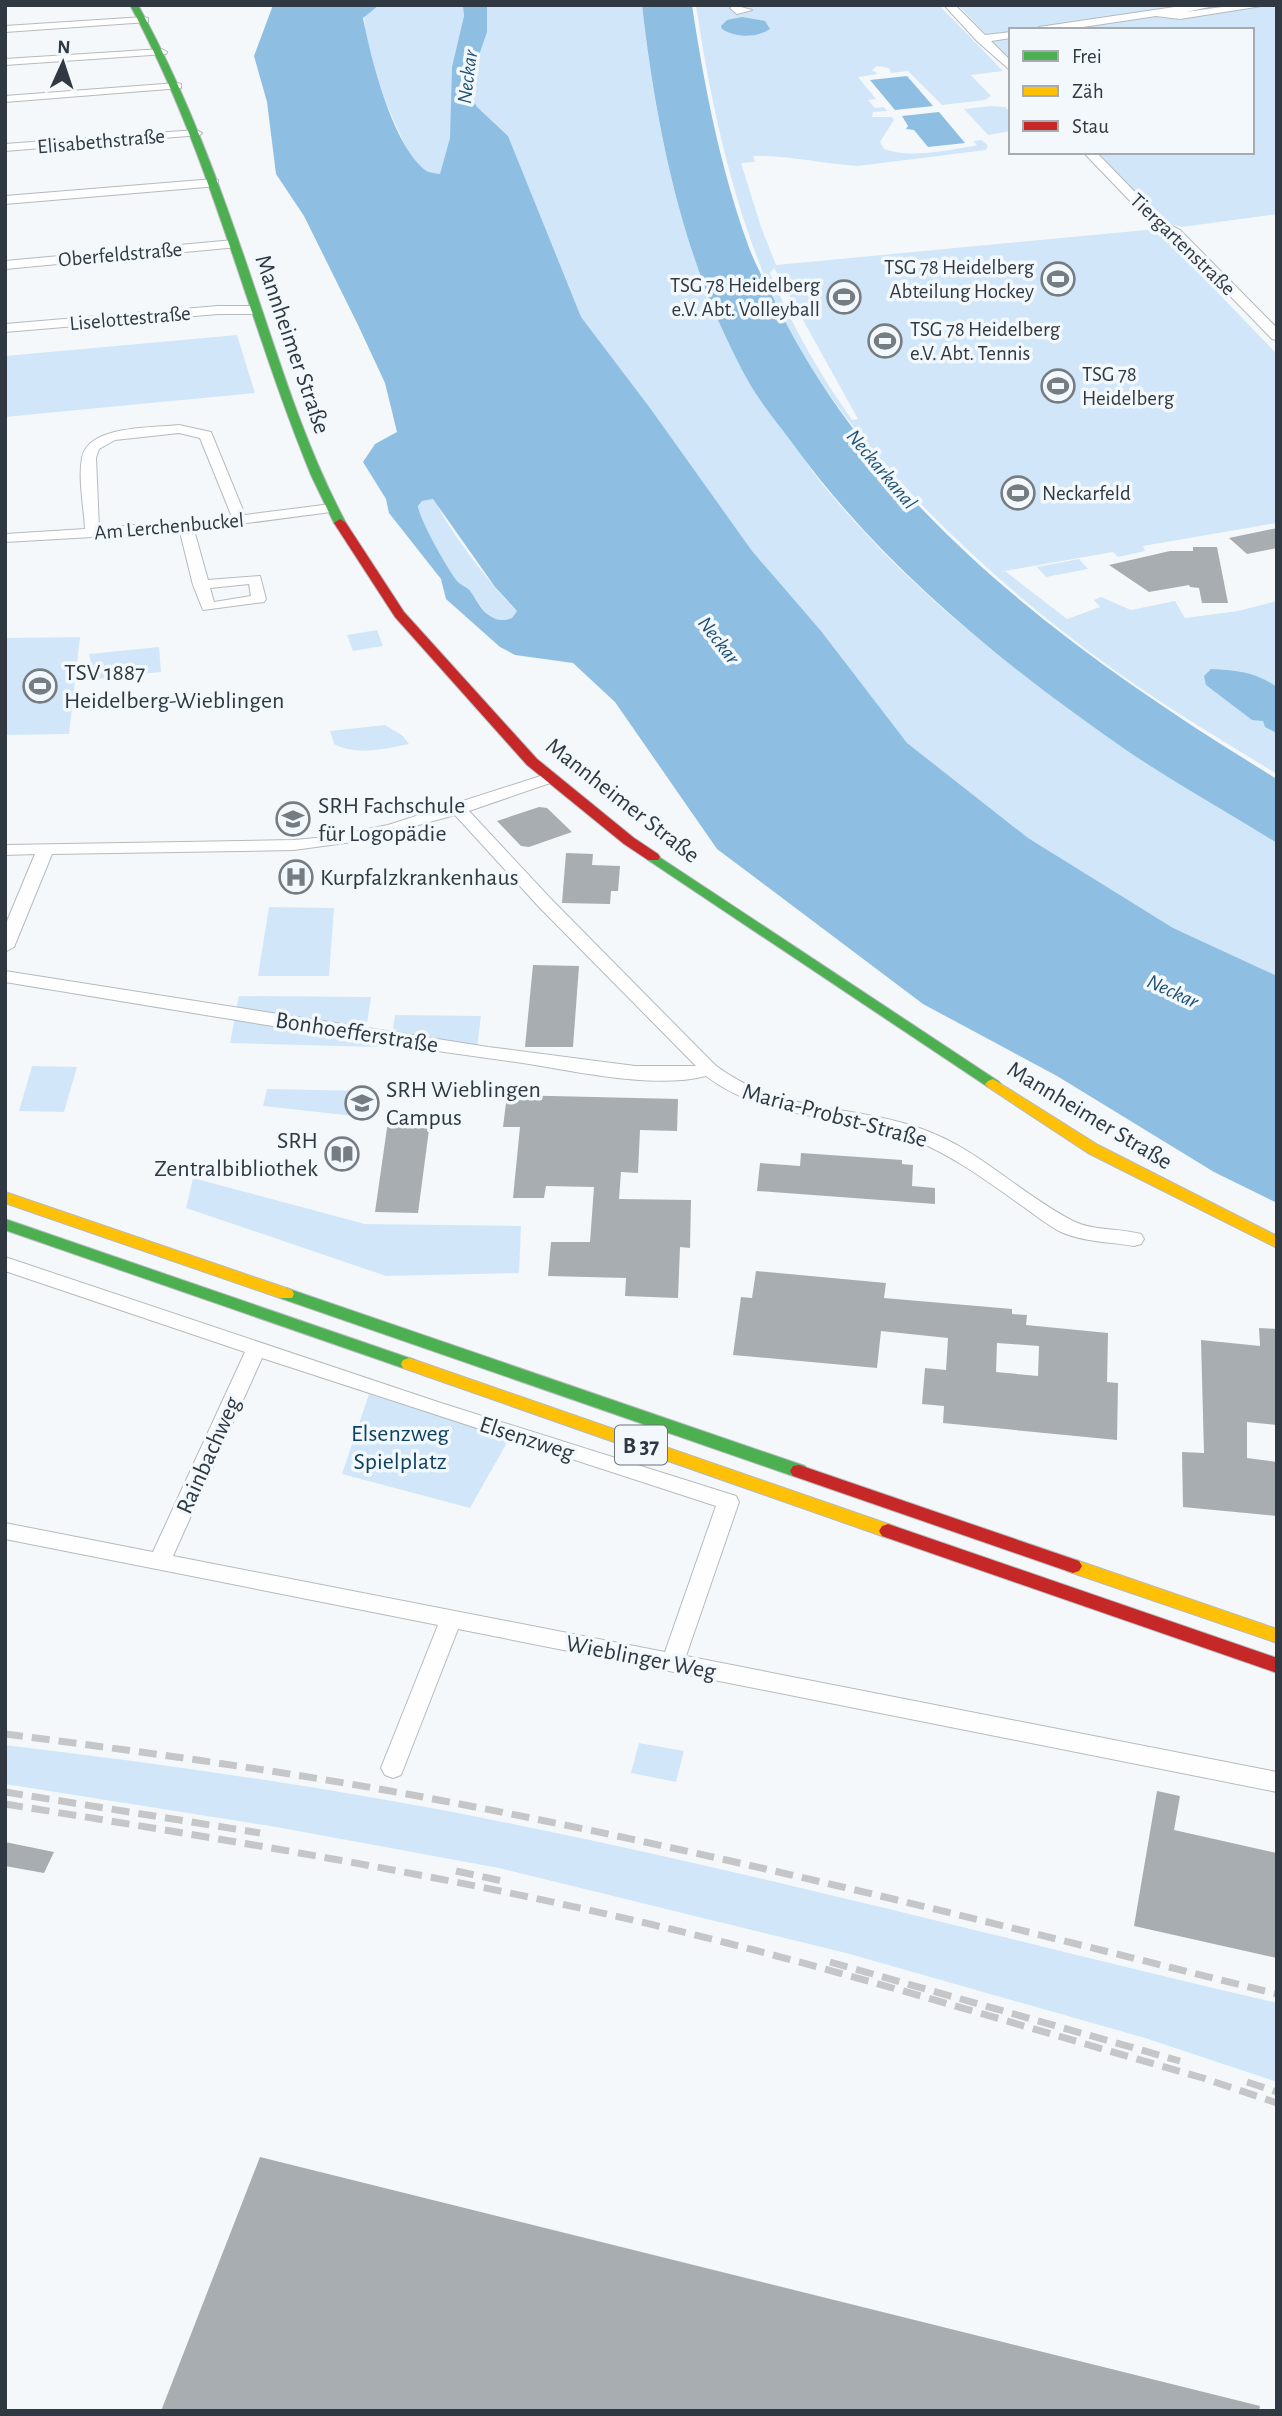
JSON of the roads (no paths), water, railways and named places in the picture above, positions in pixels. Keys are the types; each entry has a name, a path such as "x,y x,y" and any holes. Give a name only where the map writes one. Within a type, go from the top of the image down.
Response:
{"main road":[{"name":"Mannheimer Straße","path":"134,5 162,52 196,133 255,310 321,490 399,614 550,778 629,841 1035,1112 1104,1154 1277,1243"},
{"name":"B 37","path":"5,1197 1277,1636"},
{"name":"B 37","path":"5,1224 1277,1666"}],"street":[{"path":"949,5 1009,66"},
{"path":"1053,28 1213,5"},
{"path":"1156,13 1181,16 1263,5"},
{"path":"5,29 144,20"},
{"path":"981,38 1009,35"},
{"path":"5,62 162,52"},
{"path":"5,99 177,86"},
{"name":"Elisabethstraße","path":"5,148 196,133"},
{"name":"Tiergartenstraße","path":"1091,154 1160,225 1176,233 1277,336"},
{"path":"5,201 214,183"},
{"name":"Oberfeldstraße","path":"5,265 234,244"},
{"name":"Liselottestraße","path":"5,328 218,310 255,310"},
{"path":"92,534 89,458 93,447 112,436 179,429 206,435 240,520"},
{"name":"Am Lerchenbuckel","path":"5,538 186,527 331,508"},
{"path":"186,527 200,585"},
{"path":"5,850 309,844 363,836 458,809 550,778"},
{"name":"Maria-Probst-Straße","path":"458,809 545,903 709,1069 733,1089 754,1099 858,1117 917,1134 942,1144 1068,1227 1134,1239"},
{"path":"5,947 45,850"},
{"name":"Bonhoefferstraße","path":"5,976 484,1052 646,1072 699,1073 709,1069"},
{"name":"Elsenzweg","path":"5,1264 256,1349 728,1502 673,1663"},
{"name":"Rainbachweg","path":"160,1561 256,1349"},
{"name":"Wieblinger Weg","path":"5,1531 1277,1782"},
{"path":"393,1768 451,1619"}],"water":[{"name":"Neckar","path":"273,5 379,5 363,18 385,99 393,121 413,157 427,171 440,174 450,138 452,67 464,16 463,5 487,5 487,32 478,58 472,98 477,107 508,136 581,317 752,551 821,631 907,743 1028,838 1173,928 1277,976 1277,1203 1214,1172 1057,1076 923,1004 717,849 615,702 573,663 515,655 500,647 446,599 441,579 389,513 386,499 363,462 375,444 397,432 385,383 304,216 276,174 267,102 254,56","holes":["433,499 495,587 517,611 512,618 498,620 491,617 470,590 458,582 423,522 418,506 422,501"]},
{"name":"Neckarkanal","path":"642,5 692,5 714,125 749,249 815,373 866,445 924,511 988,573 1128,682 1277,779 1277,843 1126,750 1034,683 946,611 865,532 771,415 751,386 728,342 691,249 666,153"},
{"path":"742,17 765,21 770,29 746,36 722,29 721,26 727,20"},
{"path":"907,76 933,106 895,110 870,80"},
{"path":"939,112 965,143 928,147 914,130 906,129 908,126 902,116"},
{"path":"1211,669 1246,673 1277,687 1277,733 1265,727 1263,721 1252,720 1206,685 1204,676"}],"railway":[{"path":"5,1734 280,1773 549,1822 862,1891 1277,1994"},
{"path":"5,1792 260,1833"},
{"path":"5,1804 368,1865 638,1921 906,1992 1203,2078 1277,2103"},
{"path":"456,1871 507,1882"},
{"path":"830,1962 1180,2061"},
{"path":"1247,2082 1277,2092"}],"place":[{"name":"TSG 78 Heidelberg Abteilung Hockey","path":"1058,279"},
{"name":"TSG 78 Heidelberg e.V. Abt. Volleyball","path":"844,297"},
{"name":"TSG 78 Heidelberg e.V. Abt. Tennis","path":"885,341"},
{"name":"TSG 78 Heidelberg","path":"1058,386"},
{"name":"Neckarfeld","path":"1018,493"},
{"name":"TSV 1887 Heidelberg-Wieblingen","path":"40,686"},
{"name":"SRH Fachschule für Logopädie","path":"293,819"},
{"name":"Kurpfalzkrankenhaus","path":"296,877"},
{"name":"SRH Wieblingen Campus","path":"362,1103"},
{"name":"SRH Zentralbibliothek","path":"342,1154"}],"park label":[{"name":"Elsenzweg Spielplatz","path":"400,1447"}]}
